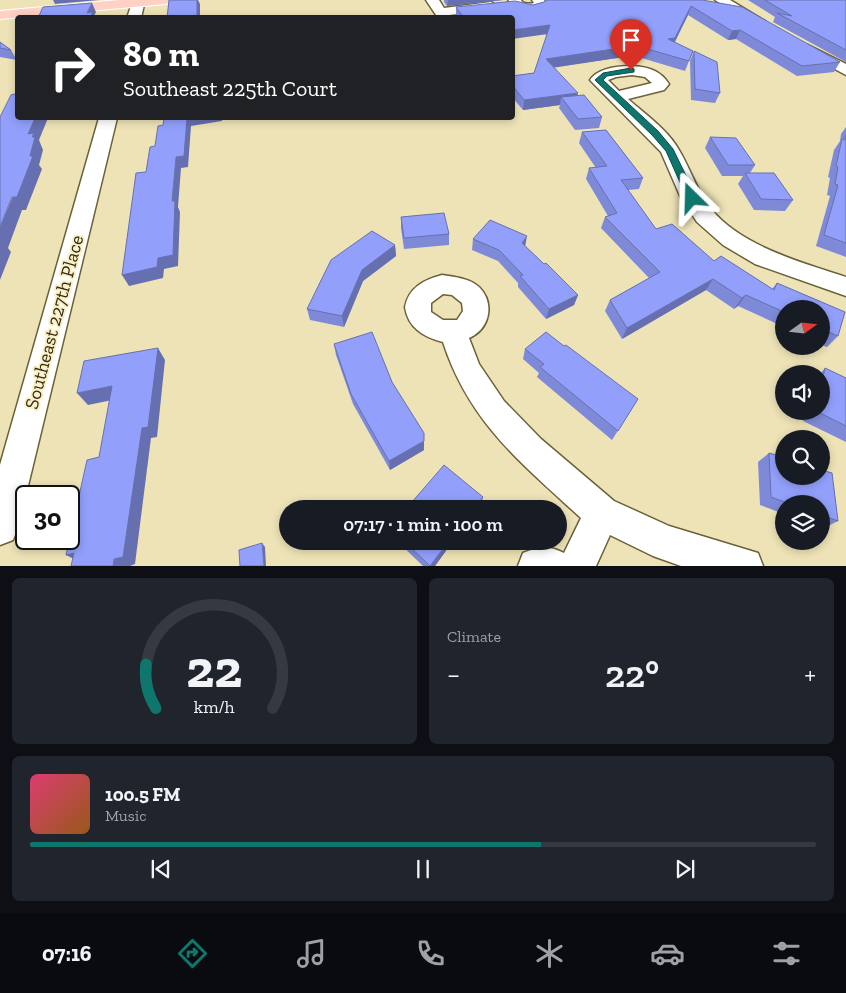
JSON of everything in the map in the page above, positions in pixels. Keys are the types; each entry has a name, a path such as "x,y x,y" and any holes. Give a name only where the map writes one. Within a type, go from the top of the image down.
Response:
{"main road":[{"path":"0,15 138,1 166,0"}],"street":[{"path":"432,0 441,12 515,2 522,7 535,7 541,5 538,0"},
{"path":"721,0 771,28"},
{"path":"135,15 138,1"},
{"path":"796,42 846,70"},
{"path":"616,97 655,133 670,150 692,198 704,217 731,239 763,258 846,286"},
{"name":"Southeast 227th Place","path":"0,527 107,120"},
{"path":"453,331 466,369 480,393 493,410 530,450 602,513 666,543 745,566"},
{"path":"577,566 602,513"},
{"path":"536,566 550,566"}],"building":[{"path":"169,0 197,0 197,15 167,15"},
{"path":"547,0 702,0 742,7 840,62 802,66 740,30 732,31 691,6 675,38 668,39 693,51 689,61 627,43 627,47 546,59 578,93 524,100 515,89 515,76 534,73 550,25 515,30 515,15 462,15 456,7 515,1 533,5"},
{"path":"765,0 846,0 846,50 777,13 792,16"},
{"path":"92,3 87,13 93,12 92,15 39,15 43,7"},
{"path":"0,42 11,50 0,48"},
{"path":"694,51 717,62 720,93 695,89"},
{"path":"15,94 15,120 34,120 28,134 34,133 32,137 35,137 30,156 33,156 17,197 12,197 0,227 0,117 11,95"},
{"path":"584,95 602,117 578,119 561,97"},
{"path":"164,120 187,120 184,156 176,157 172,201 175,201 173,255 158,258 157,267 122,275 136,173 146,172 150,147 155,146 158,126 163,125"},
{"path":"606,130 643,178 621,180 656,229 672,224 714,261 721,256 774,290 777,283 817,300 775,300 775,308 746,295 742,298 713,279 627,328 610,300 660,272 605,217 617,213 589,168 607,166 582,132"},
{"path":"845,136 846,243 824,235 838,185 835,184 838,167 836,166 842,139 845,140"},
{"path":"710,137 736,138 755,165 728,165"},
{"path":"745,173 774,173 793,200 761,199"},
{"path":"444,213 449,234 404,238 401,217"},
{"path":"490,220 527,236 522,243 544,264 546,263 578,295 549,309 520,276 523,275 499,250 473,239"},
{"path":"372,231 395,245 362,270 342,316 307,309 331,260"},
{"path":"830,306 845,312 838,336 830,333"},
{"path":"372,332 392,382 424,433 424,441 389,461 351,394 334,344"},
{"path":"546,332 638,399 618,431 540,367 544,364 525,349"},
{"path":"158,348 148,427 142,428 123,557 114,559 113,566 71,566 74,553 66,555 67,550 80,550 80,492 87,460 99,457 112,386 77,393 84,361"},
{"path":"830,370 846,378 846,426 830,418"},
{"path":"769,453 775,455 775,485 830,485 830,472 832,473 838,521 830,518 830,495 775,495 775,498 771,497"},
{"path":"444,465 483,497 481,500 414,500"},
{"path":"262,543 264,566 240,566 239,550"},
{"path":"413,550 442,550 430,566"}],"route":[{"path":"631,70 605,74 598,80 655,133 670,150 692,198"}]}
